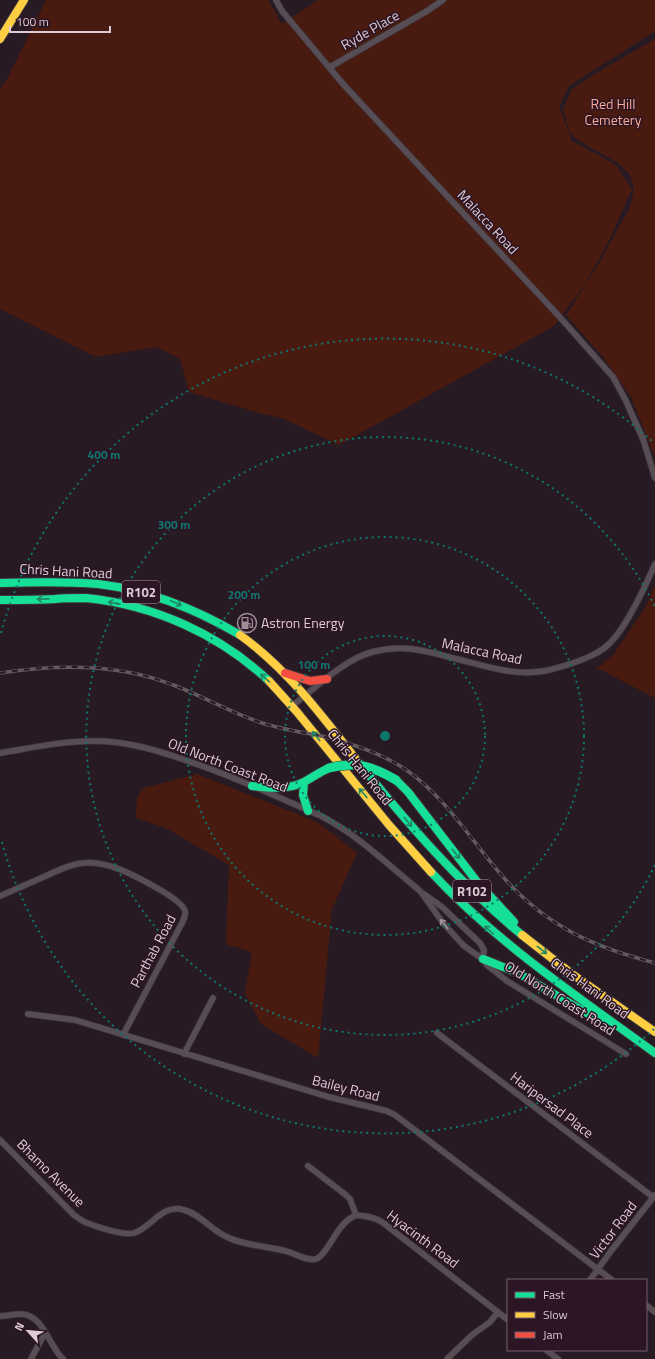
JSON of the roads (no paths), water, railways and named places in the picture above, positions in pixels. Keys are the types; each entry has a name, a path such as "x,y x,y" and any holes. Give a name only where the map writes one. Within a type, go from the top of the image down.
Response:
{"main road":[{"path":"0,39 24,0"},
{"name":"Chris Hani Road","path":"0,583 61,582 92,584 133,590 168,600 226,626 256,648 284,672 418,834 442,861 487,906 561,966 653,1029"},
{"name":"Chris Hani Road","path":"0,600 72,598 94,599 148,611 169,618 192,628 228,648 249,663 271,683 292,706 424,866 448,891 522,957 655,1053"},
{"path":"284,672 311,682 327,679"},
{"path":"252,786 280,788 304,782 328,768 341,764 370,767 385,773 396,780 408,792 478,883 516,925 525,938"},
{"path":"304,782 303,795 308,811"},
{"path":"483,959 518,973 590,1015 617,1025"}],"street":[{"name":"Malacca Road","path":"276,0 282,11 343,84 557,314 612,377 625,400 643,439 655,478"},
{"name":"Ryde Place","path":"330,67 427,11 443,0"},
{"name":"Malacca Road","path":"292,706 341,667 370,652 397,648 427,651 503,670 531,673 557,668 587,658 604,648 618,634 655,564"},
{"name":"Old North Coast Road","path":"0,753 94,741 136,745 156,750 212,769 252,786 338,825 356,837 421,892 442,907 480,943 484,950 483,959"},
{"name":"Parthab Road","path":"0,896 63,868 85,863 105,865 123,871 172,897 183,906 185,916 182,923 123,1035"},
{"name":"Old North Coast Road","path":"421,892 443,923 462,945 483,959 487,965 507,981 626,1054"},
{"path":"184,1054 213,998"},
{"name":"Bailey Road","path":"28,1014 74,1020 329,1097 387,1111 395,1115 611,1279"},
{"name":"Haripersad Place","path":"437,1033 654,1196"},
{"name":"Bhamo Avenue","path":"0,1140 74,1215 88,1223 123,1233 136,1233 161,1214 176,1208 183,1209 197,1216 220,1234 231,1239 315,1259 325,1250 341,1226 356,1215"},
{"path":"308,1166 350,1199 356,1215"},
{"name":"Victor Road","path":"591,1279 654,1196"},
{"name":"Hyacinth Road","path":"356,1215 367,1216 382,1222 507,1319"},
{"path":"447,1359 467,1340 490,1322 498,1312"},
{"path":"0,1316 22,1314 37,1321 56,1352 63,1359"},
{"path":"31,1359 45,1333"},
{"path":"547,1351 558,1359"}],"railway":[{"path":"0,673 66,667 88,667 131,673 173,685 262,723 321,736 354,745 375,753 405,769 434,793 458,820 504,878 537,910 573,933 592,942 612,950 655,963"}],"place":[{"name":"Astron Energy","path":"247,623"}],"park label":[{"name":"Red Hill Cemetery","path":"613,112"}]}
